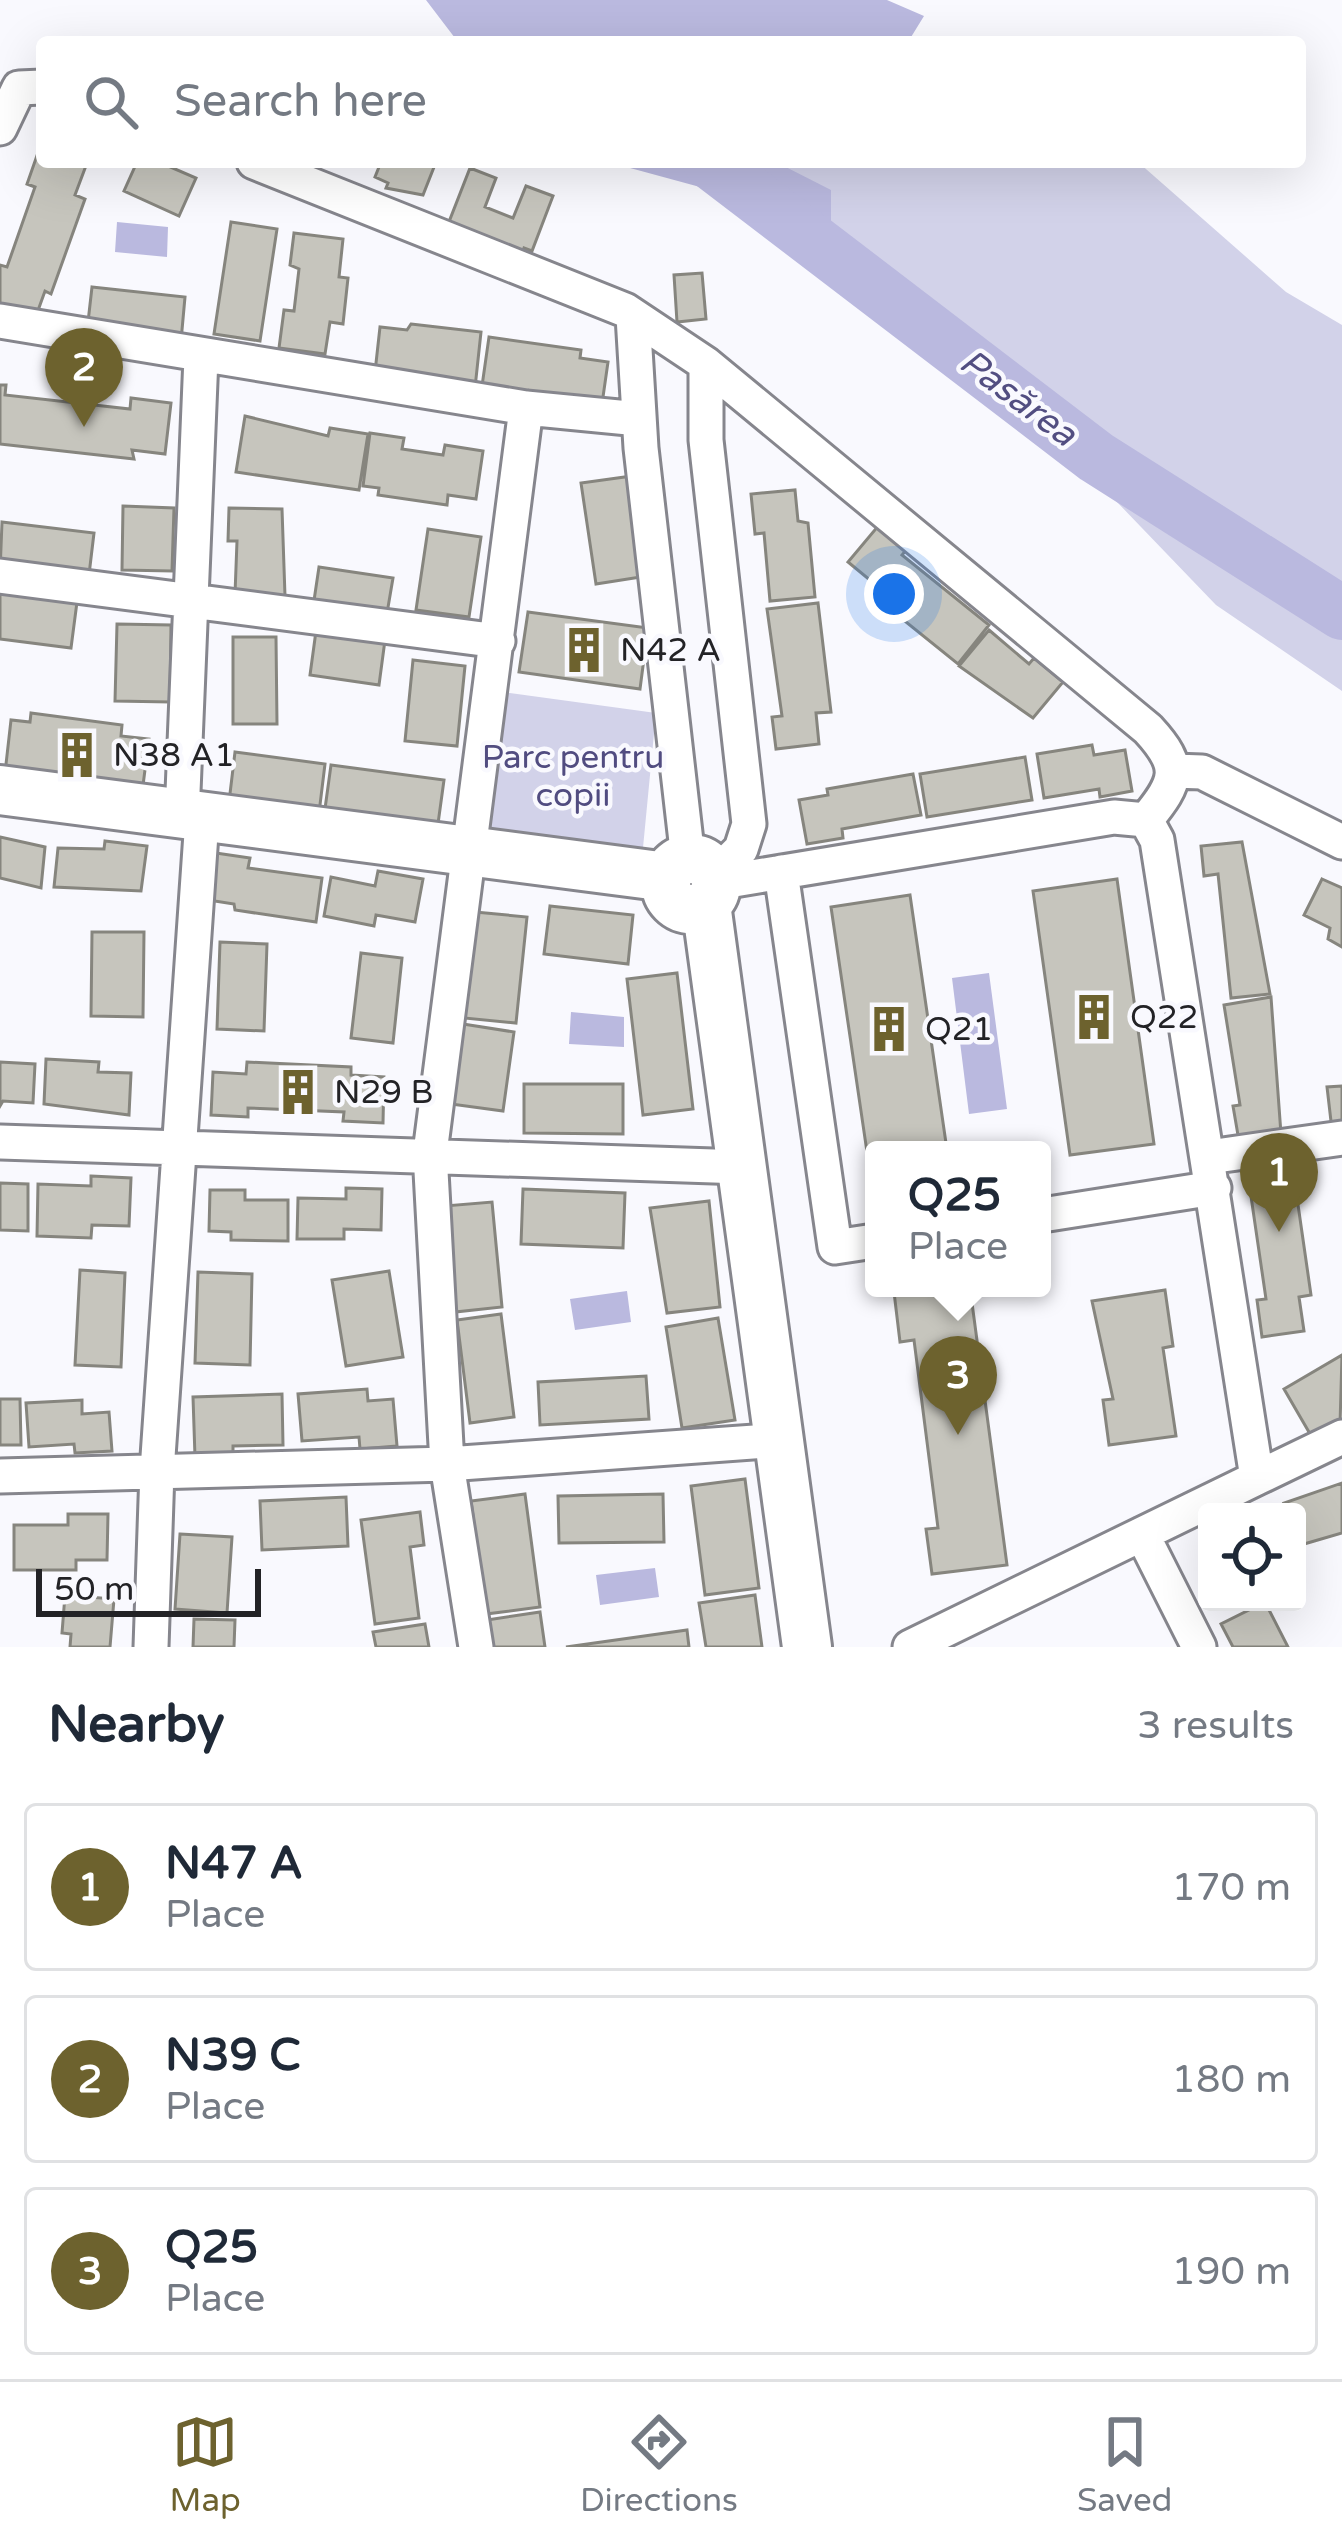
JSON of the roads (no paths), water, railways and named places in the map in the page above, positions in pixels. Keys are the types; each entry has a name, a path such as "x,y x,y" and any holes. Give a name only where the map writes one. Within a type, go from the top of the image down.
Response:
{"street":[{"path":"0,128 19,88 36,88"},
{"path":"270,168 421,224 633,316 706,364 1148,729 1172,756 1174,771 1165,797 1146,820"},
{"path":"633,316 639,419 698,880 743,1167 808,1647"},
{"path":"0,321 526,408 639,419"},
{"path":"151,1647 192,818 189,599 201,357"},
{"path":"698,880 741,849 749,824 706,440 706,364"},
{"path":"476,1647 447,1464 430,1153 526,408"},
{"path":"0,576 498,641"},
{"path":"1174,771 1202,772 1342,842"},
{"path":"0,790 698,880 781,872 1114,817 1146,820"},
{"path":"1146,820 1157,840 1257,1478"},
{"path":"781,872 835,1247 865,1242"},
{"path":"1051,1213 1342,1138"},
{"path":"0,1142 743,1167"},
{"path":"910,1647 1342,1437"},
{"path":"0,1477 447,1464 781,1441"},
{"path":"1142,1534 1199,1647"}],"water":[{"path":"426,0 887,0 924,16 912,36 453,36"},
{"path":"630,168 788,168 831,190 831,231 806,246 761,230 711,190"},
{"path":"117,222 168,227 167,257 115,252"},
{"path":"989,973 1007,1109 969,1114 952,978"},
{"path":"571,1012 624,1017 624,1047 569,1044"},
{"path":"627,1291 631,1322 575,1330 570,1299"},
{"path":"655,1568 659,1597 600,1605 596,1575"}],"waterway":[{"name":"Pasărea","path":"718,168 1096,457 1342,613"}],"place":[{"name":"N39 C","path":"84,427"},
{"name":"N42 A","path":"584,650"},
{"name":"N38 A1","path":"77,755"},
{"name":"Q22","path":"1094,1017"},
{"name":"Q21","path":"889,1029"},
{"name":"N29 B","path":"298,1092"},
{"name":"N47 A","path":"1279,1232"},
{"name":"Q25","path":"958,1435"}],"park label":[{"name":"Parc pentru copii","path":"573,776"}]}
